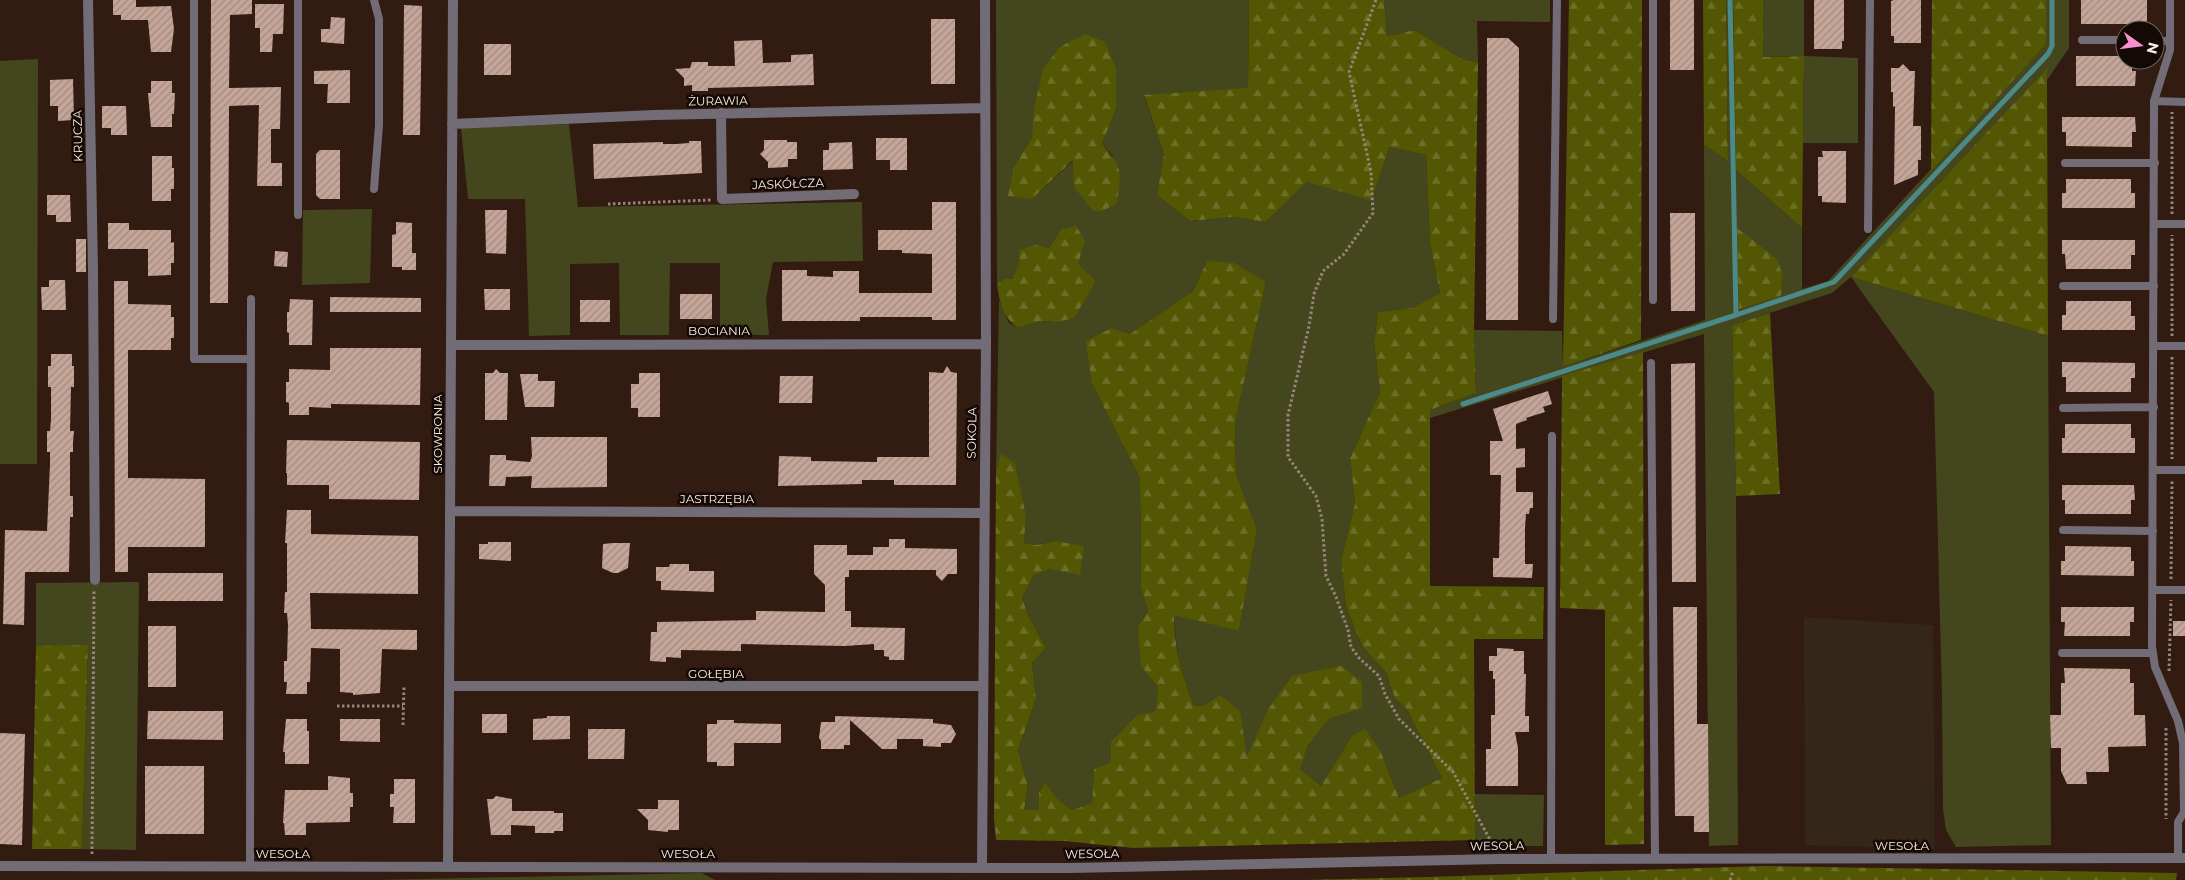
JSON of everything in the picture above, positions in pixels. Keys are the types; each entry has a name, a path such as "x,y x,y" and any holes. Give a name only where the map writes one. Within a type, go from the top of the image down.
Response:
{"street":[{"name":"KRUCZA","path":"88,0 93,271 94,580"},
{"name":"SKOWRONIA","path":"448,867 453,0"},
{"name":"SOKOLA","path":"982,866 986,344 985,0"},
{"name":"ŻURAWIA","path":"452,124 721,113 986,108"},
{"path":"721,113 722,199"},
{"name":"JASKÓŁCZA","path":"722,199 854,194"},
{"name":"BOCIANIA","path":"451,345 986,344"},
{"name":"JASTRZĘBIA","path":"451,511 984,513"},
{"name":"GOŁĘBIA","path":"448,686 983,686"},
{"name":"WESOŁA","path":"0,866 1079,867 1551,858 2181,858"}],"lane":[{"path":"194,0 194,359 251,359"},
{"path":"298,0 298,215"},
{"path":"374,0 378,19 379,125 374,190"},
{"path":"1553,319 1558,0"},
{"path":"1652,0 1654,300"},
{"path":"1868,230 1870,0"},
{"path":"2170,0 2170,50 2154,101 2153,653 2155,667 2178,721 2183,742 2185,813 2178,822 2181,858"},
{"path":"2082,40 2115,40"},
{"path":"2165,41 2170,41"},
{"path":"2154,101 2183,102"},
{"path":"2065,163 2155,163"},
{"path":"2154,224 2185,224"},
{"path":"2063,286 2154,286"},
{"path":"250,867 251,299"},
{"path":"2154,346 2185,346"},
{"path":"1651,363 1655,858"},
{"path":"2064,408 2154,408"},
{"path":"1551,858 1552,436"},
{"path":"2153,470 2185,470"},
{"path":"2062,530 2153,531"},
{"path":"2153,590 2185,590"},
{"path":"2062,653 2153,653"}],"path":[{"path":"1376,0 1350,72 1371,172 1373,213 1344,254 1323,272 1314,294 1309,326 1288,415 1288,457 1316,496 1322,519 1326,576 1348,630 1351,646 1359,658 1379,676 1385,694 1399,719 1453,772 1500,859"},
{"path":"2169,676 2172,470 2172,110 2183,102"},
{"path":"608,204 722,199"},
{"path":"91,866 94,580"},
{"path":"403,725 404,687"},
{"path":"337,706 403,706"},
{"path":"2166,727 2166,823"}],"shaded area":[{"path":"1804,617 1933,625 1935,849 1805,845"}],"green space":[{"path":"996,0 1249,0 1248,89 1144,96 1164,154 1157,195 1190,221 1234,217 1266,222 1307,182 1389,147 1426,155 1430,244 1440,293 1412,308 1378,312 1374,342 1380,392 1350,458 1355,503 1341,560 1346,607 1362,646 1387,674 1396,700 1406,708 1442,778 1399,798 1381,752 1351,737 1321,786 1299,769 1308,745 1330,718 1267,711 1247,759 1206,705 1194,706 1185,683 1180,662 1174,614 1239,631 1257,529 1236,474 1235,423 1266,282 1207,261 1193,291 1130,334 1112,328 1092,384 1140,478 1141,588 1148,611 1138,626 1158,687 1155,712 1112,762 1094,769 1092,803 1072,810 1057,798 1045,782 1039,792 1039,810 1024,811 1028,786 1018,750 1036,699 1032,663 1046,648 1028,615 1022,598 1034,575 1050,569 1055,541 1037,545 1024,543 1026,516 1001,453 996,472 999,300 1009,323 1018,328 1039,321 1054,322 1088,293 1096,281 1077,264 1085,241 1061,229 1049,248 1036,245 1019,264 1012,279 1005,278 997,284","holes":["1116,109 1102,144 1113,156 1074,160 1032,199 1014,167 1032,137"]},
{"path":"1249,0 1384,0 1387,36 1415,30 1462,59 1478,62 1474,330 1476,393 1430,410 1430,586 1544,587 1543,639 1474,639 1475,840 1133,848 1064,841 996,840 994,819 996,472 1001,453 1015,464 1026,516 1024,543 1037,545 1055,541 1084,546 1080,575 1050,569 1034,575 1022,598 1028,615 1046,648 1032,663 1036,699 1018,750 1028,786 1024,810 1039,810 1039,792 1045,782 1057,798 1072,810 1092,803 1094,769 1111,762 1111,742 1137,715 1155,712 1158,687 1141,666 1138,626 1148,611 1141,588 1140,478 1092,384 1086,341 1112,328 1130,334 1193,291 1207,261 1234,263 1266,282 1235,423 1236,474 1257,529 1239,631 1174,615 1180,662 1194,706 1206,705 1220,695 1240,711 1247,757 1267,711 1292,676 1341,666 1362,682 1362,708 1330,718 1308,745 1300,769 1321,786 1351,737 1365,729 1381,752 1399,798 1442,778 1406,708 1396,700 1387,674 1362,646 1346,607 1341,560 1355,503 1350,458 1380,392 1374,342 1378,312 1412,308 1440,293 1430,244 1426,155 1389,147 1371,200 1307,182 1266,222 1234,217 1190,221 1157,195 1164,154 1144,95 1248,88"},
{"path":"1384,0 1550,0 1550,22 1477,21 1478,62 1462,59 1415,30 1387,36"},
{"path":"1569,0 1642,0 1641,340 1563,367"},
{"path":"1703,0 1726,0 1728,161 1704,145"},
{"path":"1726,0 1733,0 1736,170 1802,228 1802,289 1828,281 2046,44 2046,0 2069,0 2069,48 2047,80 2046,69 1851,277 1832,293 1732,325 1736,496 1738,845 1709,846 1704,334 1430,418 1430,410 1476,393 1474,330 1562,331 1563,367 1705,320 1704,145 1728,161"},
{"path":"1733,0 1763,0 1763,57 1804,56 1802,228 1736,170"},
{"path":"1763,0 1804,0 1804,56 1762,57"},
{"path":"1932,0 2046,0 2046,44 1931,171"},
{"path":"1085,34 1105,42 1116,69 1116,109 1102,144 1114,160 1119,171 1117,203 1103,211 1093,211 1074,187 1073,160 1032,199 1008,196 1014,167 1032,137 1034,109 1043,69 1060,47"},
{"path":"1804,56 1858,58 1858,143 1803,143"},
{"path":"38,59 37,464 0,464 0,61"},
{"path":"2047,68 2048,336 1851,277"},
{"path":"569,124 578,207 862,202 863,261 773,262 766,299 769,335 720,335 720,263 670,263 669,335 620,335 619,263 570,264 570,335 529,336 525,199 468,199 461,128"},
{"path":"372,209 370,283 302,285 303,210"},
{"path":"1076,226 1085,241 1078,264 1096,281 1074,318 1057,322 1039,321 1018,328 1005,314 997,284 1005,278 1012,279 1019,264 1019,250 1036,245 1049,248 1061,229"},
{"path":"1737,228 1777,259 1782,274 1781,296 1739,309"},
{"path":"1851,277 2048,336 2051,845 1956,847 1946,830 1943,809 1934,392"},
{"path":"1770,313 1780,494 1736,496 1732,325"},
{"path":"1643,352 1644,844 1605,845 1605,610 1560,608 1562,376"},
{"path":"139,582 136,850 82,849 88,646 36,646 36,583"},
{"path":"88,645 82,849 32,849 36,646"},
{"path":"1475,794 1544,795 1543,846 1475,846"},
{"path":"1763,866 2177,873 2176,880 1304,880 1428,877"},
{"path":"702,873 715,880 375,880"}],"building":[{"path":"113,0 136,0 136,7 171,6 174,29 171,52 151,52 148,20 121,20 121,15 113,15"},
{"path":"211,0 252,0 252,14 230,15 229,88 281,87 280,129 271,129 271,163 282,163 282,186 257,186 259,105 229,106 228,303 210,303"},
{"path":"1670,0 1694,0 1694,70 1670,70"},
{"path":"1814,0 1844,0 1844,41 1842,41 1842,49 1814,49"},
{"path":"1921,0 1921,43 1894,43 1894,36 1891,36 1891,1"},
{"path":"2081,0 2147,0 2147,20 2115,20 2115,24 2081,24"},
{"path":"255,4 284,4 283,34 273,34 272,52 260,52 260,28 255,28"},
{"path":"404,5 422,6 420,135 403,135"},
{"path":"331,17 345,18 344,44 321,42 321,29 330,29"},
{"path":"931,19 955,19 955,84 931,84"},
{"path":"1487,38 1508,38 1519,48 1518,320 1486,320"},
{"path":"762,40 763,63 791,62 791,55 813,54 814,85 708,88 708,91 692,91 692,85 684,86 684,78 675,69 690,68 692,62 708,62 708,66 735,66 734,41"},
{"path":"484,44 511,44 511,75 484,75"},
{"path":"2076,56 2115,56 2115,70 2136,71 2135,86 2076,86"},
{"path":"1903,64 1910,71 1915,71 1913,126 1921,126 1921,160 1918,160 1918,175 1894,185 1895,106 1893,107 1893,92 1891,92 1891,68 1899,68"},
{"path":"350,70 350,103 327,103 328,84 314,84 314,71"},
{"path":"73,79 74,120 58,121 58,106 50,106 50,80"},
{"path":"151,81 172,81 172,93 175,93 172,127 151,127 148,93 151,93"},
{"path":"102,106 126,106 127,135 111,135 111,128 102,128"},
{"path":"2062,117 2135,117 2136,132 2132,132 2132,147 2066,146 2066,132 2062,132"},
{"path":"876,138 907,138 907,170 890,170 890,160 876,160"},
{"path":"764,140 797,142 797,159 788,159 788,167 768,168 768,162 760,154 764,150"},
{"path":"689,141 701,141 702,173 594,179 593,144 663,142 663,144 676,144 689,143"},
{"path":"852,142 853,169 823,170 823,150 829,150 829,143"},
{"path":"320,150 340,150 340,199 320,199 316,195 316,154"},
{"path":"1822,151 1846,151 1846,203 1822,202 1822,196 1818,196 1818,157 1823,157"},
{"path":"152,156 172,156 174,189 171,189 171,201 152,201"},
{"path":"2066,179 2131,179 2131,193 2135,193 2135,208 2062,208 2062,193 2066,193"},
{"path":"47,195 70,195 71,222 56,222 56,215 47,215"},
{"path":"932,202 956,202 956,320 932,320 932,317 860,317 860,321 782,321 782,270 807,270 807,276 833,277 833,271 859,271 859,293 932,293 932,254 902,253 902,250 878,250 878,230 932,230"},
{"path":"485,210 507,210 506,254 486,253"},
{"path":"1670,213 1695,213 1695,311 1671,311"},
{"path":"396,222 412,223 412,253 416,253 416,270 402,270 402,267 392,267 392,235 396,234"},
{"path":"108,223 129,223 129,230 171,230 171,243 174,242 174,263 171,263 171,275 148,276 148,249 108,249"},
{"path":"76,239 86,239 86,272 76,272"},
{"path":"2062,240 2135,240 2135,255 2131,255 2131,269 2066,269 2065,254 2062,254"},
{"path":"275,251 288,252 287,267 274,266"},
{"path":"49,280 65,280 66,310 42,310 41,287 49,287"},
{"path":"114,281 128,281 128,304 171,305 171,317 174,317 174,338 171,338 171,350 128,350 128,478 205,479 205,547 128,547 128,572 115,572"},
{"path":"484,289 510,289 510,310 485,310"},
{"path":"680,294 712,294 712,319 680,319"},
{"path":"330,297 421,298 421,312 330,312"},
{"path":"290,299 313,300 312,345 289,345 287,312 289,312"},
{"path":"580,300 610,300 610,322 580,322"},
{"path":"2066,301 2131,301 2131,316 2135,316 2135,330 2062,330 2062,315 2066,315"},
{"path":"330,348 421,348 420,405 331,404 331,408 309,407 309,415 289,415 289,403 286,402 286,382 289,382 289,369 330,370"},
{"path":"51,354 72,354 72,366 74,366 74,387 71,387 70,431 74,431 73,452 70,452 70,496 73,496 73,517 70,517 69,572 25,572 24,625 3,624 5,530 47,531 50,452 47,452 47,431 50,431 51,419 51,387 48,387 48,366 51,366"},
{"path":"2062,362 2135,363 2135,378 2131,378 2131,392 2066,392 2066,377 2062,377"},
{"path":"1695,363 1696,582 1672,582 1671,364"},
{"path":"947,366 951,372 957,373 956,485 894,485 894,480 862,480 862,484 778,486 779,456 811,457 811,461 877,462 877,457 929,457 929,372 943,373"},
{"path":"496,369 500,373 508,373 507,420 485,420 485,373 493,373"},
{"path":"639,373 660,373 660,417 638,417 638,408 631,408 631,384 639,384"},
{"path":"520,374 538,374 538,381 555,381 554,407 525,407"},
{"path":"780,376 813,376 812,403 779,403"},
{"path":"1548,391 1552,404 1543,407 1545,412 1526,418 1527,420 1516,424 1516,449 1525,448 1525,467 1516,468 1516,492 1533,492 1533,508 1530,508 1529,514 1526,514 1525,528 1525,564 1533,564 1532,578 1493,577 1493,558 1499,558 1501,475 1490,475 1490,441 1503,441 1493,409"},
{"path":"2065,424 2131,424 2131,438 2135,438 2135,453 2062,453 2062,438 2065,438"},
{"path":"531,437 607,437 607,487 531,488 532,476 506,477 505,486 489,486 490,455 506,455 506,460 530,462 532,456"},
{"path":"287,440 420,442 419,500 329,499 329,485 287,485"},
{"path":"2062,485 2134,485 2135,500 2131,500 2131,514 2065,514 2065,500 2062,500"},
{"path":"287,510 311,510 311,534 418,536 418,594 310,593 311,629 417,630 417,650 382,649 380,693 353,695 353,693 340,692 340,649 311,648 310,682 307,682 307,694 286,694 287,682 284,682 284,661 287,661 288,625 287,613 284,613 285,592 287,592 287,543 285,543"},
{"path":"889,539 905,539 905,548 957,549 957,574 948,574 942,581 936,575 936,570 849,570 849,577 845,577 845,611 851,611 851,627 905,628 904,660 889,660 889,657 884,656 884,650 874,650 874,644 845,646 741,644 741,651 681,650 681,658 666,657 666,662 650,661 651,632 657,632 657,622 756,620 756,611 825,612 825,585 814,574 814,545 847,545 847,555 873,555 873,547 889,547"},
{"path":"488,542 511,542 511,561 479,559 479,544 488,544"},
{"path":"630,543 628,568 618,573 602,568 603,544"},
{"path":"2065,546 2131,547 2131,561 2134,561 2134,576 2061,575 2061,561 2065,561"},
{"path":"670,564 689,564 689,571 714,571 714,592 661,590 661,581 656,581 656,567 669,567"},
{"path":"148,573 223,573 223,601 148,601"},
{"path":"1673,607 1697,607 1697,724 1708,724 1709,832 1694,832 1694,816 1675,816"},
{"path":"2061,607 2134,607 2134,622 2130,622 2130,636 2064,636 2065,622 2061,622"},
{"path":"2173,621 2185,621 2185,636 2173,636"},
{"path":"148,626 176,626 176,687 148,687"},
{"path":"1497,648 1524,651 1524,674 1526,674 1525,716 1529,716 1529,732 1515,732 1518,748 1518,786 1486,786 1486,749 1491,749 1491,715 1495,715 1495,679 1493,679 1493,671 1489,671 1489,656 1497,656"},
{"path":"2064,668 2130,669 2130,683 2134,683 2134,715 2145,715 2146,746 2108,747 2109,772 2086,772 2087,784 2067,784 2061,771 2061,748 2051,748 2050,715 2061,715 2061,683 2065,683"},
{"path":"148,711 223,711 223,740 147,739"},
{"path":"482,714 507,714 507,733 482,733"},
{"path":"547,716 570,716 570,739 533,740 533,719 547,718"},
{"path":"835,716 933,719 933,723 951,725 956,734 951,743 941,743 941,747 923,746 923,739 897,739 897,749 882,749 850,720 850,745 844,745 844,749 821,749 819,738 821,722 835,722"},
{"path":"286,719 307,719 309,764 285,764 285,752 283,752"},
{"path":"340,719 380,719 380,742 340,741"},
{"path":"717,720 734,720 734,723 781,724 781,743 734,743 734,766 717,766 717,762 707,762 707,724 717,724"},
{"path":"588,729 625,729 624,759 588,759"},
{"path":"0,733 25,734 22,845 0,844"},
{"path":"145,766 204,766 204,834 145,834"},
{"path":"328,776 350,778 350,793 353,793 353,807 350,807 350,822 306,823 306,835 285,835 283,823 285,790 328,790"},
{"path":"394,779 415,779 415,823 393,823 394,807 390,807 390,794 394,794"},
{"path":"496,796 512,799 512,811 554,811 554,813 563,813 563,831 535,833 535,826 511,825 511,835 491,835 487,799 493,799"},
{"path":"658,800 679,800 679,830 668,830 668,832 648,830 648,820 637,809 658,809"}],"waterway":[{"path":"1730,0 1736,315 1834,282 2048,54 2052,46 2052,0"},
{"path":"1463,404 1736,315"}]}
